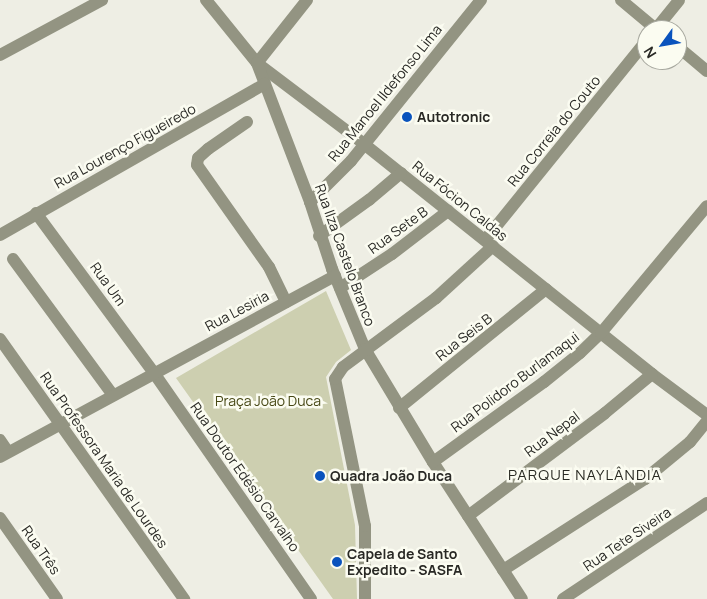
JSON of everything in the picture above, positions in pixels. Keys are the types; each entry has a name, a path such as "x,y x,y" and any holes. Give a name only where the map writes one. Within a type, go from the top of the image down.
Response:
{"street":[{"path":"0,55 102,0"},
{"name":"Rua Fócion Caldas","path":"206,0 257,63 364,144 652,374 707,415"},
{"path":"257,63 307,0"},
{"name":"Rua Manoel Ildefonso Lima","path":"310,202 351,161 481,0"},
{"path":"621,0 644,20"},
{"path":"664,20 679,0"},
{"name":"Rua Correia do Couto","path":"365,599 365,526 335,379 342,367 436,298 489,243 637,53"},
{"path":"687,54 707,71"},
{"name":"Rua Ilza Castelo Branco","path":"257,63 310,202 337,282 365,349 399,408 522,599"},
{"name":"Rua Lourenço Figueiredo","path":"0,235 265,84"},
{"path":"247,122 208,149 198,158 197,165 269,267 286,302"},
{"path":"320,236 369,200 401,173"},
{"name":"Rua Polidoro Burlamaqui","path":"433,462 555,374 601,333 707,206"},
{"name":"Rua Sete B","path":"337,282 392,254 448,211"},
{"name":"Rua Um","path":"36,213 154,373"},
{"path":"13,259 113,395"},
{"name":"Rua Lesiria","path":"4,455 286,302 337,282"},
{"name":"Rua Seis B","path":"399,408 546,289"},
{"name":"Rua Professora Maria de Lourdes","path":"0,339 184,599"},
{"name":"Rua Doutor Edésio Carvalho","path":"154,373 311,599"},
{"name":"Rua Nepal","path":"468,516 598,418 652,374"},
{"path":"504,570 645,479 690,442 707,421"},
{"path":"0,440 4,455"},
{"name":"Rua Tete Siveira","path":"563,599 707,503"},
{"name":"Rua Três","path":"0,518 58,599"}],"green space":[{"name":"Praça João Duca","path":"326,291 351,350 336,362 326,377 355,525 357,599 333,599 176,378"}],"place":[{"name":"Autotronic","path":"407,117"},
{"name":"Quadra João Duca","path":"320,476"},
{"name":"Capela de Santo Expedito - SASFA","path":"337,562"}],"district":[{"name":"PARQUE NAYLÂNDIA","path":"585,475"}]}
